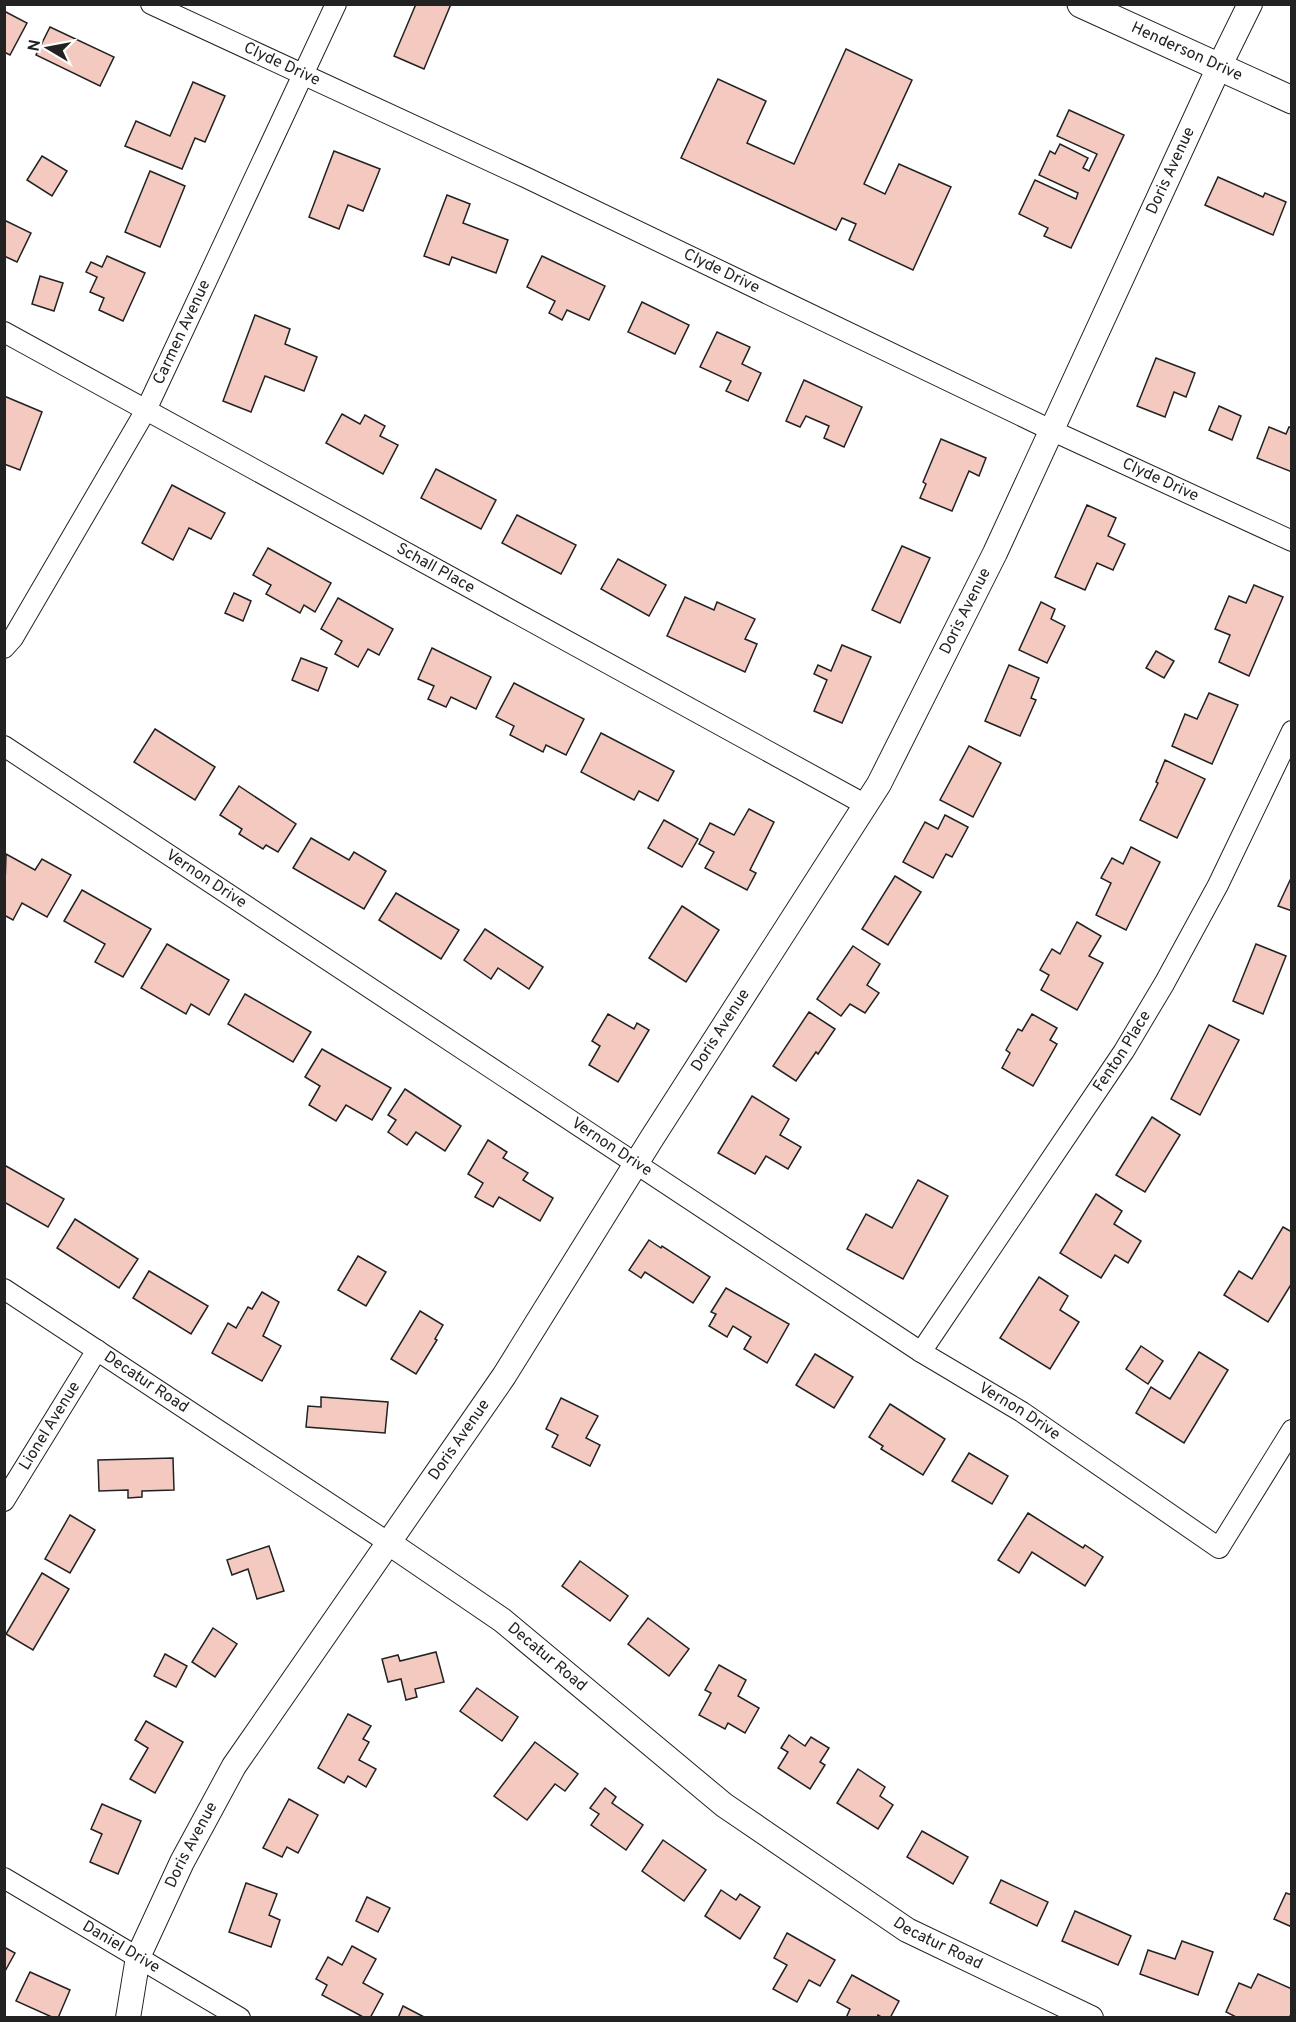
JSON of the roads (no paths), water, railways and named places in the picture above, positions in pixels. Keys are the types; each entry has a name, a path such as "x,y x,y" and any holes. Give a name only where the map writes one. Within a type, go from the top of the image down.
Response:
{"main road":[{"name":"Henderson Drive","path":"1081,4 1292,100"}],"street":[{"name":"Clyde Drive","path":"152,4 527,178 1053,432 1292,542"},
{"name":"Carmen Avenue","path":"4,648 13,638 146,410 336,4"},
{"name":"Doris Avenue","path":"128,2018 138,1957 182,1862 234,1766 504,1376 636,1163 879,784 1053,432 1219,67 1250,4"},
{"name":"Schall Place","path":"4,332 866,805"},
{"name":"Fenton Place","path":"921,1352 1130,1042 1218,885 1292,731"},
{"name":"Vernon Drive","path":"4,746 921,1352 1022,1412 1219,1548 1292,1430"},
{"name":"Decatur Road","path":"4,1289 502,1620 724,1805 907,1930 1091,2018"},
{"name":"Lionel Avenue","path":"4,1501 97,1350"},
{"name":"Daniel Drive","path":"4,1878 240,2018"}]}
